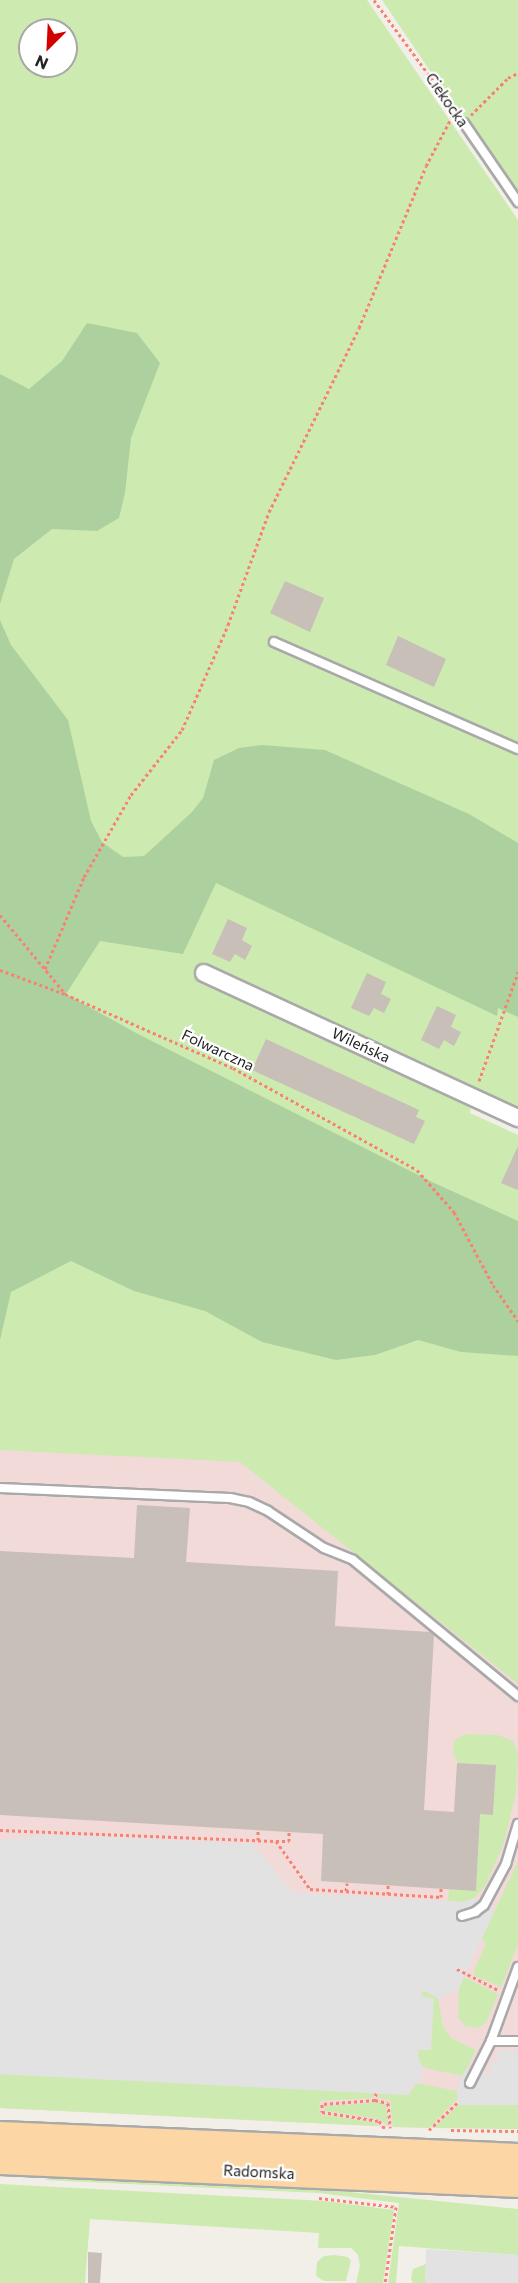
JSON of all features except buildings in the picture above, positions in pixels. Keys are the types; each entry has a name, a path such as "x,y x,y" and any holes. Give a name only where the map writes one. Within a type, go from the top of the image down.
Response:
{"main road":[{"name":"Radomska","path":"0,2135 518,2157"},
{"name":"Radomska","path":"0,2160 518,2183"},
{"path":"435,2181 518,2197"}],"street":[{"name":"Wileńska","path":"204,973 518,1118"}],"lane":[{"name":"Ciekocka","path":"464,123 518,202"},
{"path":"274,642 518,749"},
{"path":"0,1488 230,1498 249,1502 268,1511 324,1548 353,1560 518,1696"},
{"path":"462,1916 475,1912 484,1905 506,1864 518,1824"},
{"path":"470,2083 491,2041 518,1967"},
{"path":"491,2041 518,2041"}],"path":[{"name":"Ciekocka","path":"374,0 464,123"},
{"path":"464,123 508,78 518,73"},
{"path":"45,969 84,877 131,795 182,730 228,625 269,512 359,328 426,166 455,111"},
{"path":"0,915 65,994"},
{"name":"Folwarczna","path":"0,970 65,994 233,1068 417,1170 454,1212 493,1285 518,1321"},
{"path":"475,1098 504,1004 518,972"},
{"path":"0,1830 289,1841 289,1832"},
{"path":"258,1831 258,1840"},
{"path":"276,1840 310,1889 441,1896 441,1888"},
{"path":"346,1891 347,1883"},
{"path":"388,1885 388,1893"},
{"path":"457,1969 492,1987"},
{"path":"375,2100 376,2093"},
{"path":"385,2129 378,2121 322,2112 322,2104 375,2100 388,2103 390,2128"},
{"path":"429,2130 458,2102"},
{"path":"385,2283 396,2207"}],"shaded area":[{"path":"0,1411 223,1426 518,1651 518,2129 393,2127 0,2108"},
{"path":"46,1834 253,1844 293,1893 464,1902 474,1898 494,1912 459,1988 438,1999 429,1992 421,1992 423,1997 434,1998 431,2050 418,2050 418,2059 423,2067 420,2084 413,2085 408,2095 0,2074 0,1841"},
{"path":"498,2050 518,2050 518,2105 458,2105 457,2091 467,2069 484,2071 491,2076 491,2062 497,2063"},
{"path":"426,2249 518,2255 518,2283 425,2283"}],"green space":[{"path":"0,0 367,0 518,220 518,1108 474,1088 470,1113 518,1135 518,1684 240,1462 0,1450"},
{"path":"382,0 518,0 518,196 460,115"},
{"path":"87,323 137,333 160,363 131,438 125,493 119,518 97,531 52,529 14,559 0,604 0,374 29,389 62,361"},
{"path":"0,620 11,645 68,720 91,821 102,842 123,857 144,856 192,812 203,798 214,760 239,748 262,745 325,750 469,814 518,843 518,1017 498,1008 497,1016 216,883 183,954 100,941 66,994 138,1034 432,1182 518,1221 518,1356 461,1352 418,1340 375,1355 336,1360 262,1342 205,1311 134,1291 71,1261 11,1292 0,1340"},
{"path":"465,1734 498,1735 513,1741 518,1754 516,1793 503,1846 485,1886 474,1898 464,1902 448,1901 449,1889 476,1890 480,1814 493,1814 496,1765 458,1763 453,1753 453,1745 455,1740"},
{"path":"518,1861 518,1945 501,1987 475,1976 474,1970 486,1944 482,1938"},
{"path":"464,1977 498,1994 487,2021 479,2028 465,2026 458,2017 459,1988"},
{"path":"425,1991 438,1999 443,2026 451,2038 476,2050 463,2076 425,2068 419,2062 418,2050 430,2050 433,1998 422,1997 421,1992"},
{"path":"0,2074 374,2093 373,2098 320,2101 319,2114 377,2123 376,2126 0,2108"},
{"path":"417,2083 457,2091 458,2098 429,2128 393,2127 390,2100 378,2098 378,2093 408,2095"},
{"path":"378,2102 386,2104 388,2126 379,2119 324,2111 325,2106"},
{"path":"458,2105 518,2105 518,2129 434,2128"},
{"path":"83,2173 260,2183 518,2209 518,2255 399,2246 396,2283 388,2283 399,2203 319,2193 44,2180"},
{"path":"0,2184 325,2201 394,2210 383,2283 356,2283 360,2266 358,2255 351,2248 318,2248 319,2233 90,2219 85,2283 0,2283"},
{"path":"324,2256 348,2257 351,2261 346,2281 324,2281 316,2276 317,2262"},
{"path":"426,2264 425,2283 413,2283 411,2279 413,2269"}]}
